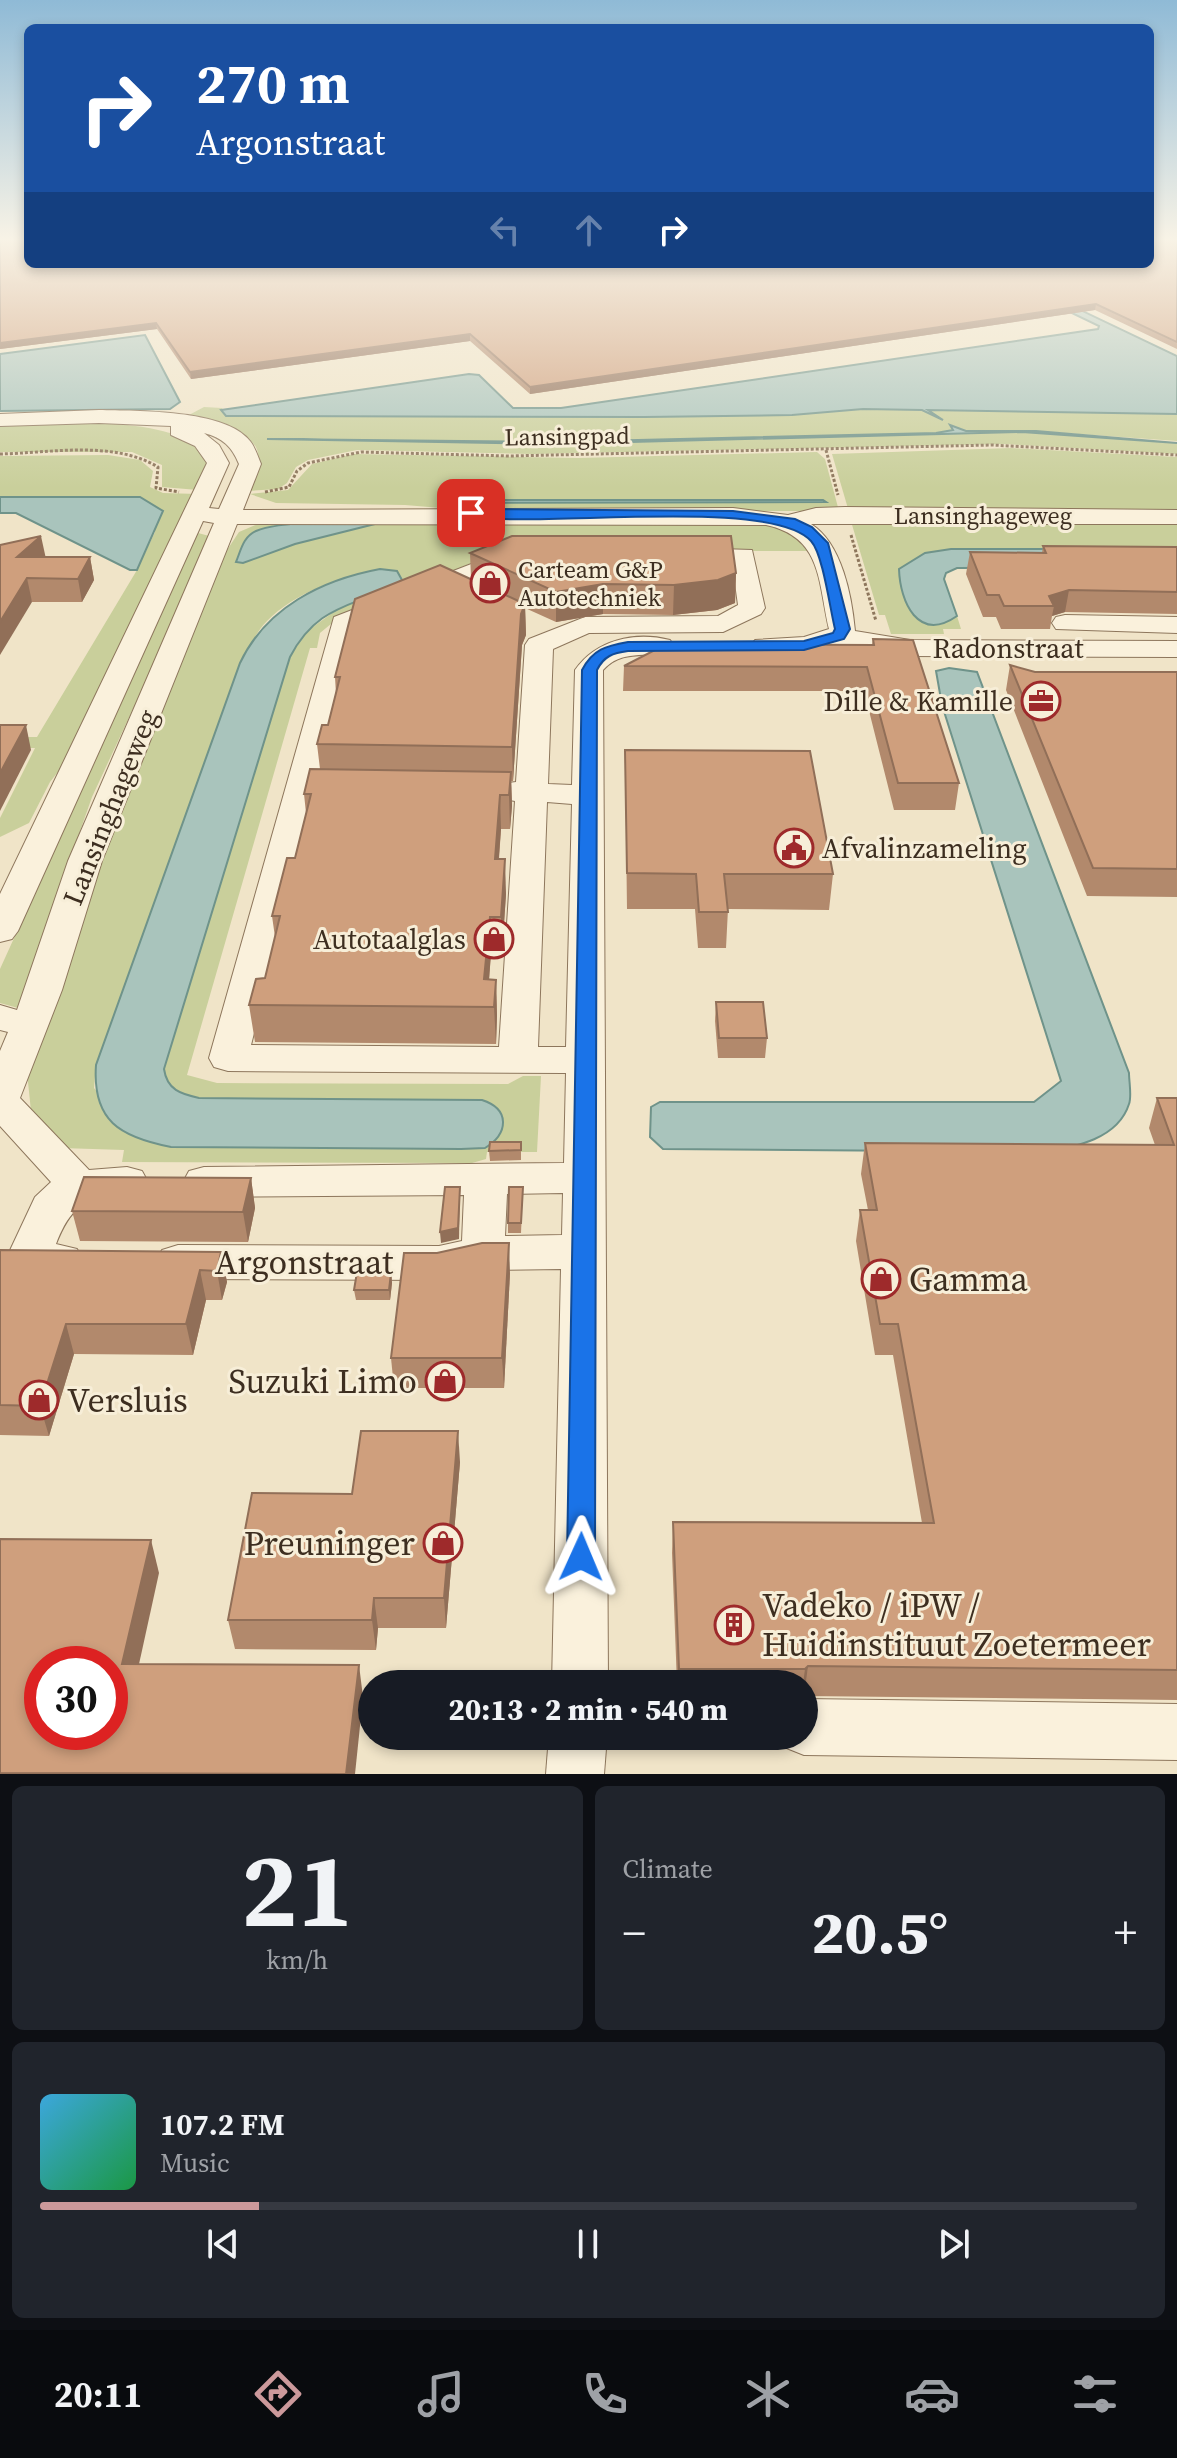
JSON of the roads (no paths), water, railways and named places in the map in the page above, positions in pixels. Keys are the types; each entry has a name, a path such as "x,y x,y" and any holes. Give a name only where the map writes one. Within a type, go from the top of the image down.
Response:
{"street":[{"path":"128,419 172,427 203,440 214,451 218,463 200,503"},
{"path":"0,420 184,420 227,432 246,446 250,455 250,464 231,506"},
{"name":"Lansinghageweg","path":"0,931 200,503 496,515 733,515 790,522 808,530 821,543 842,629 839,636"},
{"name":"Lansinghageweg","path":"0,1100 10,1025 85,861 231,506"},
{"name":"Lansinghageweg","path":"790,522 816,515 845,514 1177,517"},
{"path":"518,1059 539,645 585,625 723,624 752,608 743,555 649,555"},
{"path":"540,556 509,556 343,623 315,790 228,1058 518,1059 586,1066"},
{"path":"443,583 472,596"},
{"path":"530,623 559,637"},
{"path":"1065,623 1177,632"},
{"name":"Radonstraat","path":"839,636 910,648 1177,632"},
{"path":"580,1670 589,670 596,657 628,646 804,645 839,636"},
{"path":"485,791 588,795"},
{"path":"0,1100 78,1185 486,1180 584,1155"},
{"path":"483,1253 486,1180"},
{"name":"Argonstraat","path":"78,1185 49,1206 27,1261 439,1263 483,1253 584,1252"},
{"path":"818,1727 1177,1732"},
{"path":"575,1774 577,1750"}],"water":[{"path":"1090,322 1105,322 1177,356 1177,414 928,410 943,420 922,410 863,409 792,415 644,417 226,416 221,410 469,374 479,375 513,408 561,408 1098,329 1099,326"},
{"path":"145,335 180,402 170,409 0,411 0,354"},
{"path":"950,425 966,431 1036,431 1177,443 1022,432 554,444 267,439 554,442 936,433 953,430"},
{"path":"0,497 140,497 163,511 137,570 130,570 16,513 0,513"},
{"path":"445,500 823,500 826,502 456,503"},
{"path":"315,523 375,524 295,544 243,563 236,562 243,544 256,531 281,525"},
{"path":"951,549 1177,549 1177,567 957,568 946,573 944,579 957,616 932,625 922,622 914,615 903,594 899,569 925,553"},
{"path":"380,569 397,571 402,580 327,615 301,639 290,657 164,1069 168,1082 176,1090 199,1098 482,1100 498,1109 502,1115 502,1129 485,1148 461,1149 171,1147 137,1138 113,1123 105,1113 96,1084 96,1065 240,663 251,644 280,612 317,589"},
{"path":"949,668 977,672 1129,1073 1130,1101 1123,1116 1115,1126 1094,1139 1045,1152 663,1149 650,1137 651,1107 660,1102 1034,1102 1061,1081 942,705 936,671"}],"place":[{"name":"Carteam G&P Autotechniek","path":"490,583"},
{"name":"Dille & Kamille","path":"1041,701"},
{"name":"Afvalinzameling","path":"794,848"},
{"name":"Autotaalglas","path":"494,939"},
{"name":"Gamma","path":"881,1279"},
{"name":"Suzuki Limo","path":"445,1381"},
{"name":"Versluis","path":"39,1400"},
{"name":"Preuninger","path":"443,1543"},
{"name":"Vadeko / iPW / Huidinstituut Zoetermeer","path":"734,1625"}]}
